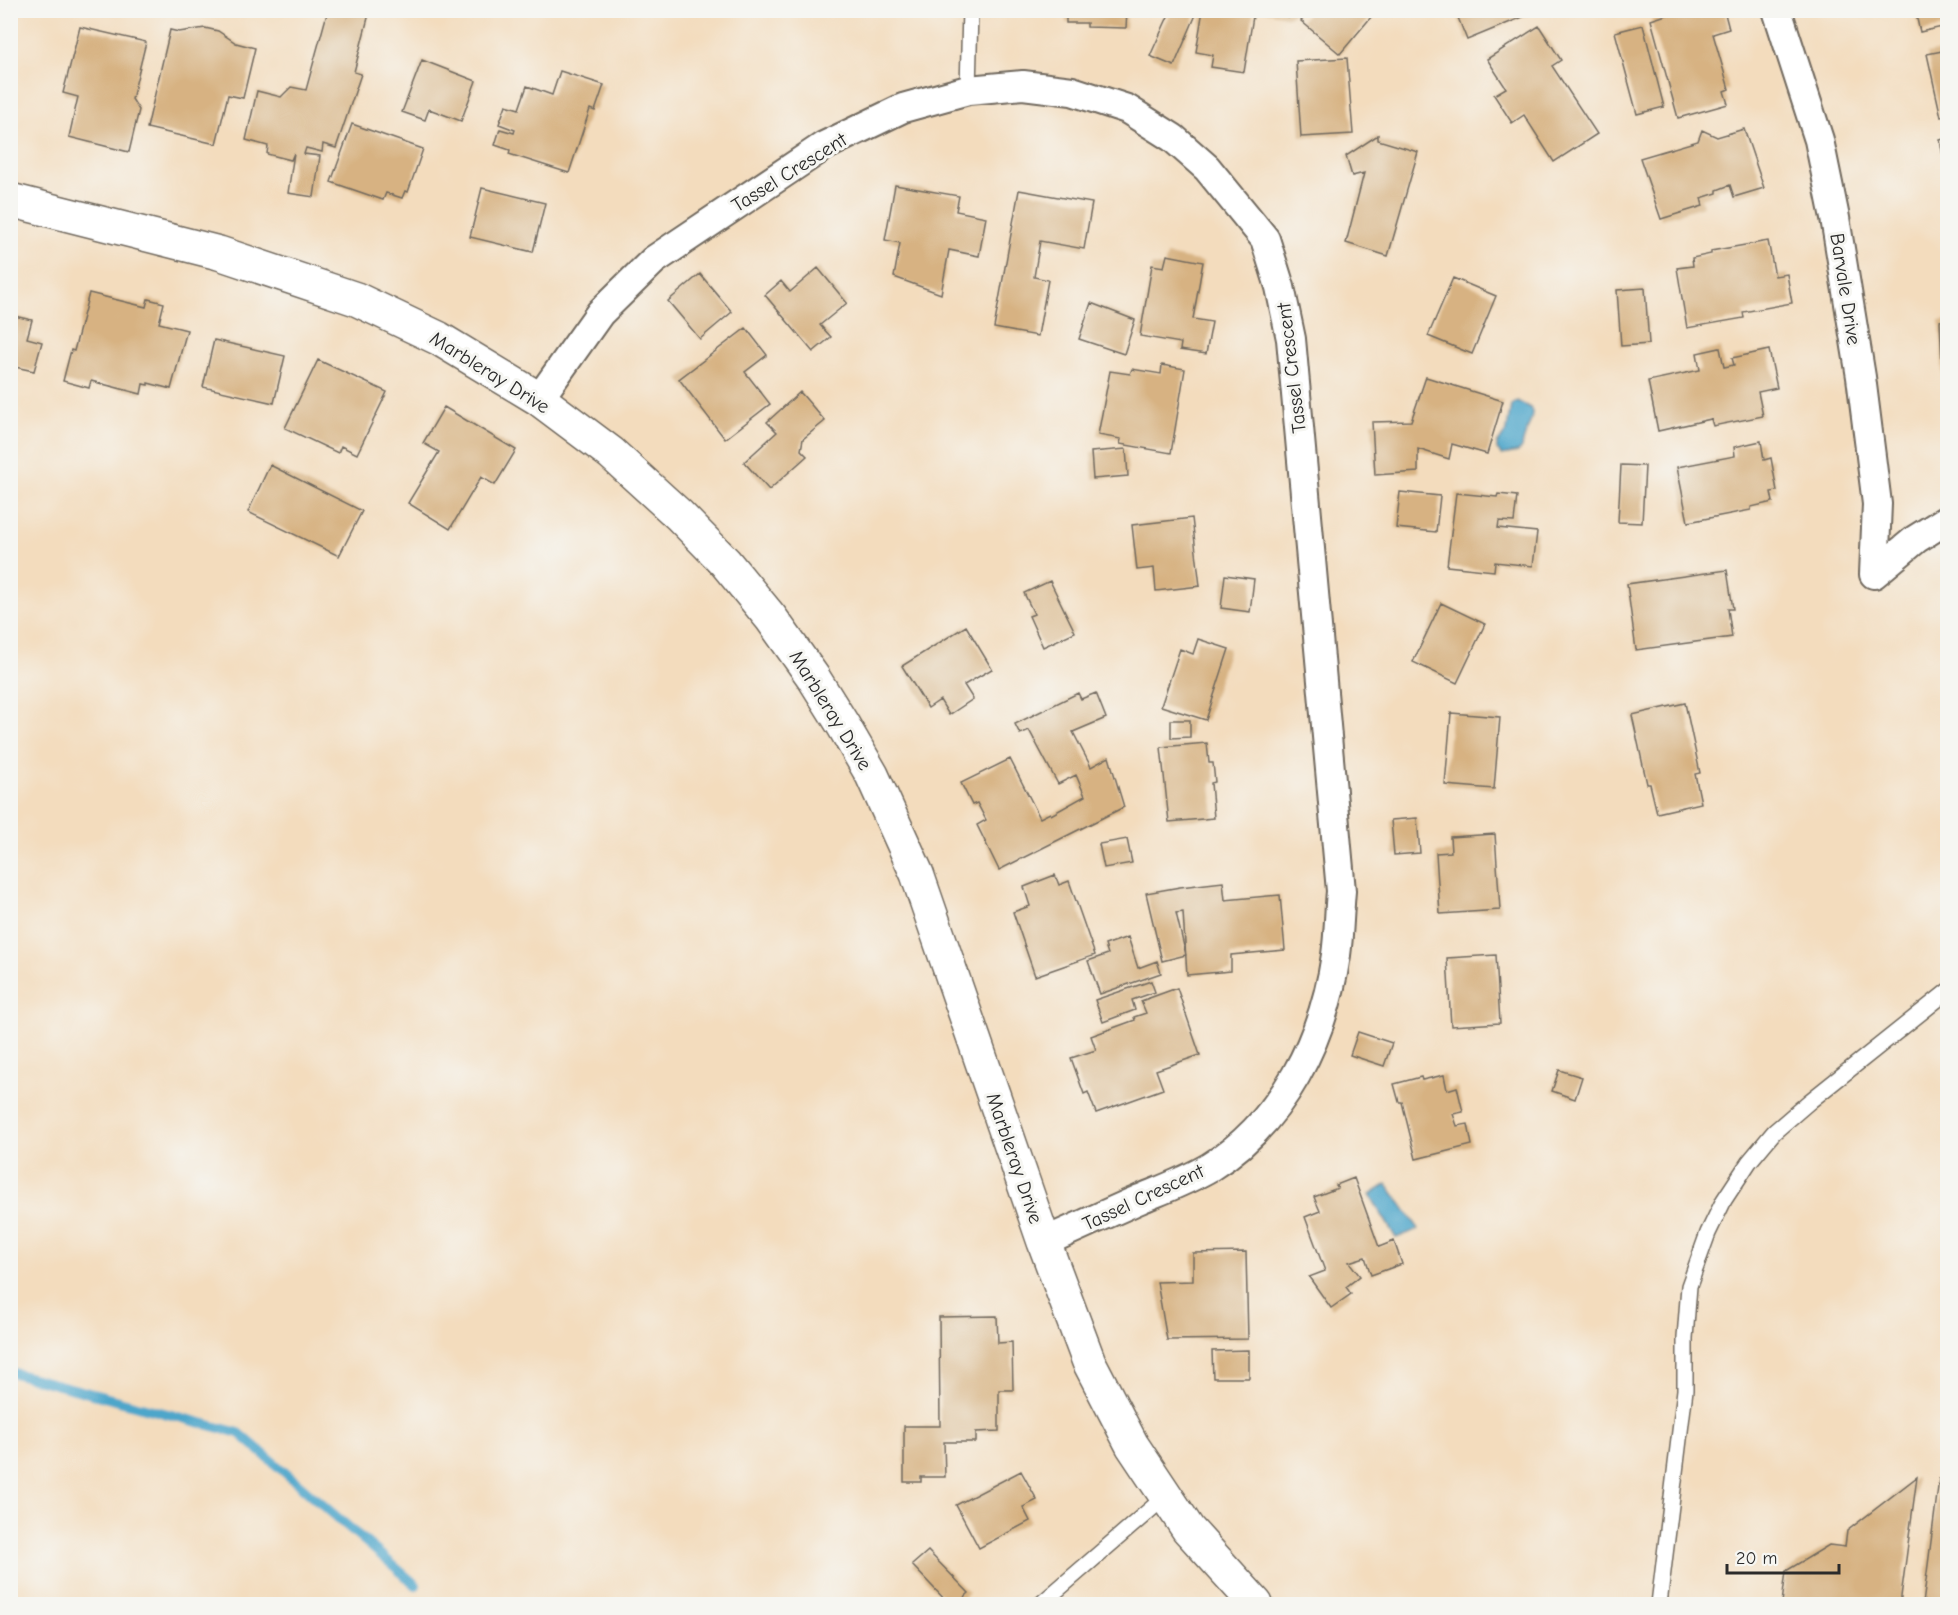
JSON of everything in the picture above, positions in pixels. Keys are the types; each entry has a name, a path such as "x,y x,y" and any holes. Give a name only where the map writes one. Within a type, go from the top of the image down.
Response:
{"street":[{"name":"Barvale Drive","path":"1777,10 1819,140 1835,218 1863,388 1877,504 1874,574 1916,539 1947,519"},
{"name":"Tassel Crescent","path":"538,399 600,312 654,260 824,146 903,108 968,90 1023,85 1072,91 1126,109 1173,138 1207,168 1265,239 1281,287 1291,339 1341,891 1336,955 1324,1012 1288,1091 1265,1120 1240,1145 1211,1166 1185,1180 1044,1242"},
{"name":"Marbleray Drive","path":"10,200 219,253 356,299 438,338 538,399 611,453 679,515 725,562 771,618 813,677 872,775 917,874 1044,1242 1089,1362 1132,1445 1188,1529 1256,1605"}],"lane":[{"path":"968,90 970,10"},
{"path":"1659,1605 1684,1390 1689,1286 1708,1233 1724,1200 1749,1162 1774,1132 1947,991"},
{"path":"1041,1605 1166,1496"}],"water":[{"path":"1517,401 1532,409 1531,418 1522,448 1518,452 1502,455 1497,450 1497,444 1507,430 1511,405"},
{"path":"1387,1184 1419,1229 1396,1238 1370,1195"}],"building":[{"path":"328,10 370,10 354,72 361,74 336,148 323,144 322,152 306,148 304,154 320,156 314,197 288,193 294,153 291,160 267,154 268,146 246,140 257,91 281,97 291,87 306,90"},
{"path":"1066,10 1127,10 1126,28 1087,27 1087,23 1066,23"},
{"path":"1171,10 1198,10 1174,66 1150,56"},
{"path":"1203,10 1254,10 1244,72 1211,67 1213,55 1196,52"},
{"path":"1260,10 1296,10 1289,17"},
{"path":"1311,10 1377,10 1340,54 1301,21"},
{"path":"1455,10 1529,10 1530,14 1467,40"},
{"path":"1681,10 1724,10 1729,29 1713,34 1729,89 1724,91 1728,104 1678,118 1651,20"},
{"path":"1915,10 1947,10 1947,26 1920,32"},
{"path":"1643,25 1664,107 1637,114 1615,32"},
{"path":"1539,26 1561,60 1552,66 1597,134 1554,162 1524,115 1512,123 1494,95 1506,88 1487,59"},
{"path":"80,27 146,42 132,99 139,110 129,152 69,137 78,97 63,93"},
{"path":"205,28 218,31 236,43 255,48 243,98 228,95 216,144 147,128 170,30 179,32"},
{"path":"1947,50 1947,115 1941,117 1927,54"},
{"path":"1347,58 1353,134 1301,137 1296,61"},
{"path":"422,60 476,81 461,121 429,109 425,120 402,112"},
{"path":"560,71 604,85 595,111 590,109 569,173 509,154 510,150 495,145 500,129 514,133 515,130 499,124 506,105 519,109 527,86 552,95"},
{"path":"352,124 423,149 408,192 405,191 402,198 386,193 383,200 331,182"},
{"path":"1744,129 1764,188 1734,197 1730,185 1717,190 1717,193 1701,198 1703,206 1661,219 1640,158 1698,141 1702,130 1717,137"},
{"path":"1378,135 1378,140 1418,152 1388,256 1346,243 1364,173 1352,176 1346,156"},
{"path":"1947,138 1947,172 1946,172 1940,140"},
{"path":"895,185 959,196 956,211 986,217 979,256 949,250 941,294 894,277 900,243 885,240"},
{"path":"482,188 545,203 533,252 470,237"},
{"path":"1019,190 1092,203 1084,249 1040,241 1034,277 1048,280 1038,336 994,328"},
{"path":"1768,241 1775,276 1787,274 1792,303 1743,312 1744,318 1687,328 1677,268 1693,266 1692,258 1711,254 1711,251"},
{"path":"1167,255 1203,262 1193,319 1212,322 1206,354 1180,350 1181,343 1140,336 1152,265 1164,267"},
{"path":"818,268 847,303 820,325 831,337 813,352 765,295 781,281 790,292"},
{"path":"700,274 732,312 700,339 668,301"},
{"path":"1453,278 1496,296 1472,354 1428,336"},
{"path":"1645,288 1649,344 1621,346 1617,290"},
{"path":"89,293 146,307 148,299 164,303 159,323 187,330 171,389 148,383 148,385 143,384 141,394 91,381 89,388 63,381 71,350 74,351"},
{"path":"1091,303 1135,320 1124,354 1079,339"},
{"path":"10,315 32,320 27,338 42,342 34,371 10,366"},
{"path":"1947,320 1947,384 1943,385 1940,321"},
{"path":"746,328 767,355 745,372 770,404 725,439 679,379"},
{"path":"214,340 285,356 274,403 203,387"},
{"path":"1720,348 1724,367 1734,365 1732,358 1769,350 1777,388 1758,392 1763,416 1713,426 1711,419 1658,431 1648,381 1700,370 1697,353"},
{"path":"318,360 387,392 357,454 341,446 338,453 285,428"},
{"path":"1162,365 1185,369 1171,453 1120,444 1121,439 1098,435 1110,371 1130,374 1132,369 1161,374"},
{"path":"1426,377 1503,401 1487,454 1452,444 1449,459 1418,449 1418,472 1375,475 1372,422 1411,421"},
{"path":"800,392 825,421 803,439 801,450 807,456 769,490 744,462 777,432 767,422"},
{"path":"444,407 516,450 495,485 481,477 450,529 408,503 439,452 423,443"},
{"path":"1761,441 1764,460 1771,458 1777,491 1771,492 1773,502 1751,507 1751,510 1688,522 1677,467 1735,456 1734,447"},
{"path":"1126,449 1128,476 1093,479 1091,452"},
{"path":"270,465 362,511 339,556 248,512"},
{"path":"1621,465 1645,466 1642,523 1618,522"},
{"path":"1400,492 1440,496 1436,532 1396,528"},
{"path":"1456,493 1497,497 1498,494 1517,496 1514,522 1499,521 1498,528 1537,532 1533,566 1495,562 1494,571 1447,566"},
{"path":"1192,518 1200,586 1156,591 1154,568 1137,570 1132,525"},
{"path":"1727,570 1733,609 1728,609 1732,637 1636,650 1627,584"},
{"path":"1225,575 1254,579 1250,612 1221,608"},
{"path":"1050,581 1075,632 1043,647 1029,616 1034,614 1024,593"},
{"path":"1441,603 1485,624 1457,683 1413,662"},
{"path":"966,626 992,669 964,685 973,699 949,715 940,700 928,708 902,666"},
{"path":"1198,639 1229,649 1206,720 1161,706 1180,649 1193,654"},
{"path":"1078,693 1081,699 1096,693 1106,718 1073,732 1091,767 1109,757 1124,807 999,870 977,825 986,820 977,803 972,805 961,783 1010,759 1040,818 1050,813 1051,815 1085,796 1076,775 1058,784 1029,730 1020,734 1015,724"},
{"path":"1685,703 1700,773 1695,774 1701,803 1657,813 1650,784 1647,784 1632,715"},
{"path":"1451,713 1500,717 1494,789 1445,785"},
{"path":"1171,720 1190,720 1190,737 1171,738"},
{"path":"1207,743 1209,763 1213,763 1215,782 1211,783 1214,818 1169,822 1161,747"},
{"path":"1417,818 1420,853 1394,855 1391,820"},
{"path":"1495,834 1500,910 1440,914 1436,853 1451,852 1450,837"},
{"path":"1127,839 1132,863 1104,868 1099,844"},
{"path":"1055,875 1059,885 1069,881 1095,955 1035,976 1013,912 1030,906 1024,887"},
{"path":"1223,882 1225,900 1280,895 1285,950 1231,955 1231,971 1187,975 1186,955 1162,961 1146,893","holes":["1183,912 1186,953 1176,913"]},
{"path":"1128,937 1138,968 1157,961 1161,973 1100,994 1088,961 1108,954 1105,945"},
{"path":"1496,955 1500,1023 1451,1026 1447,958"},
{"path":"1151,981 1155,992 1132,1000 1135,1010 1103,1022 1095,1000"},
{"path":"1177,988 1200,1055 1156,1070 1163,1089 1096,1113 1088,1092 1084,1094 1071,1058 1096,1050 1091,1036 1135,1020 1134,1017 1146,1013 1141,1001"},
{"path":"1358,1032 1392,1043 1384,1066 1350,1055"},
{"path":"1559,1070 1582,1077 1575,1099 1552,1091"},
{"path":"1444,1075 1447,1090 1457,1087 1463,1112 1453,1114 1457,1126 1468,1124 1472,1145 1416,1159 1402,1102 1399,1102 1394,1084 1421,1077 1422,1080"},
{"path":"1354,1178 1379,1247 1394,1241 1402,1264 1371,1275 1365,1257 1349,1262 1360,1276 1346,1287 1351,1294 1331,1308 1309,1277 1325,1271 1305,1217 1320,1211 1314,1197 1338,1188 1336,1185"},
{"path":"1246,1252 1248,1339 1167,1340 1157,1282 1193,1281 1193,1253"},
{"path":"997,1316 998,1343 1012,1342 1013,1390 999,1390 999,1431 976,1432 976,1442 944,1442 945,1477 921,1477 921,1482 904,1482 904,1426 940,1426 939,1317"},
{"path":"1249,1350 1249,1378 1213,1378 1212,1351"},
{"path":"1021,1471 1037,1500 1023,1507 1030,1521 979,1548 956,1505"},
{"path":"1917,1477 1900,1604 1782,1603 1786,1571 1829,1545 1845,1547 1847,1531"},
{"path":"1939,1479 1947,1480 1947,1604 1923,1604"},
{"path":"928,1551 969,1593 957,1604 949,1604 912,1565"}],"waterway":[{"path":"10,1372 239,1433 416,1585"}]}
